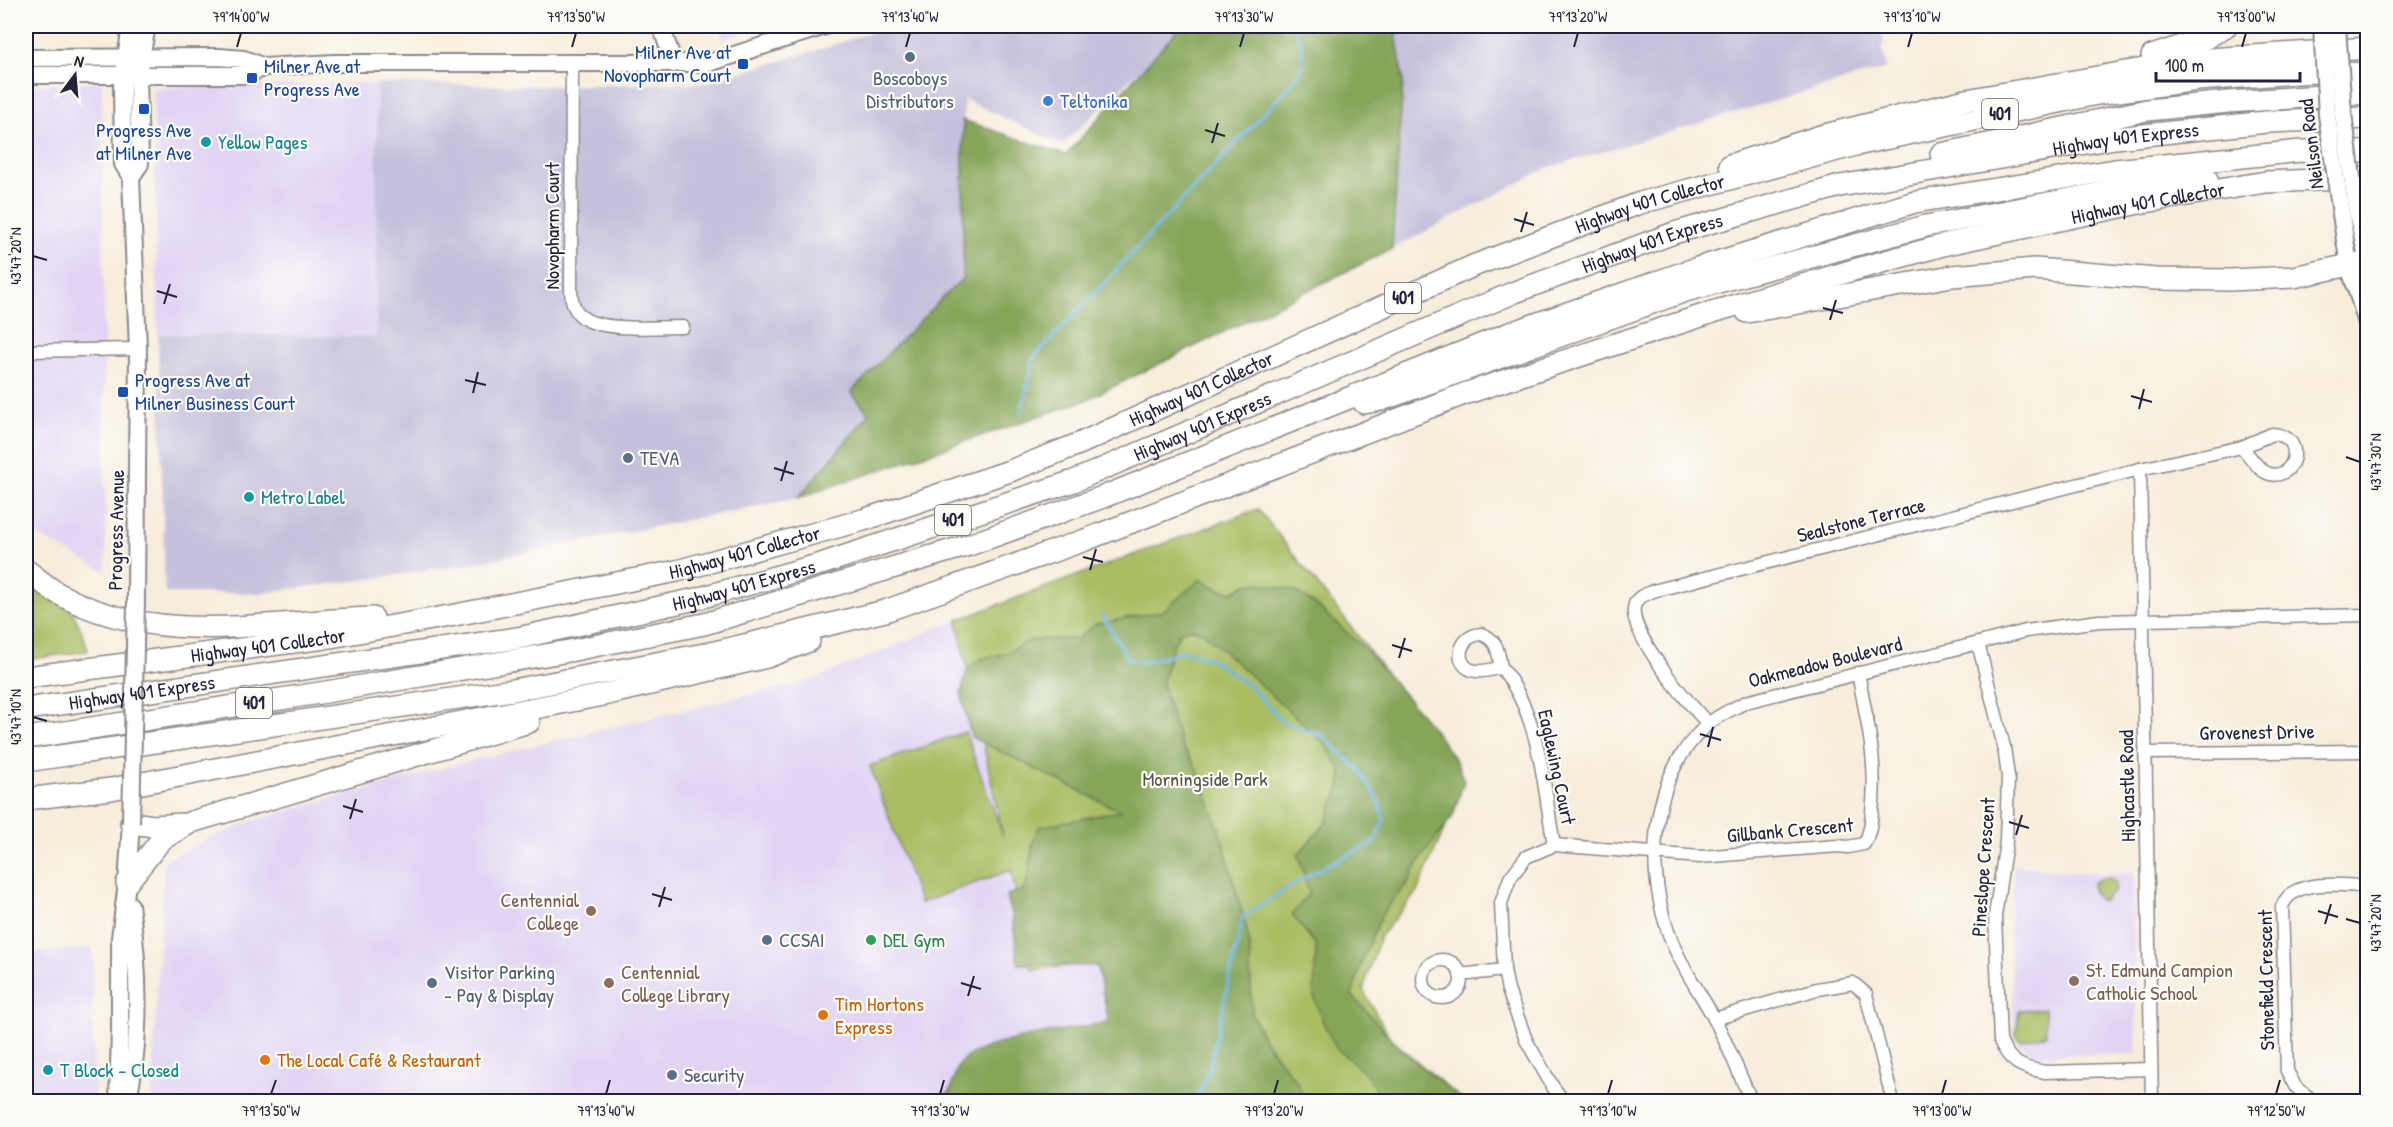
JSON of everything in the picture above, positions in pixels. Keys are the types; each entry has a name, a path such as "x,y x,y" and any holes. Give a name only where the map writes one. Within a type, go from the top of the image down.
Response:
{"highway":[{"path":"1966,100 1986,88 2156,56 2206,38 2226,26"},
{"path":"1640,203 1683,179 1736,162 1821,136 1966,100 2195,60 2367,48"},
{"name":"Highway 401 Collector","path":"26,677 325,638 677,571 863,520 1010,471 1081,443 1473,266 1640,203 1856,144 2097,94 2197,80 2313,72 2367,74"},
{"path":"1840,186 1924,158 2147,111 2228,102 2367,93"},
{"name":"Highway 401 Express","path":"26,709 518,638 696,599 821,564 1074,481 1515,292 1674,233 1840,186 2115,138 2267,122 2367,118"},
{"name":"Highway 401 Express","path":"26,738 548,655 704,624 969,545 1103,497 1510,333 1691,270 1914,202 2115,170 2301,151 2367,152"},
{"path":"1314,411 1380,400 1685,291 1926,226 2135,187 2219,178 2266,182"},
{"name":"Highway 401 Collector","path":"26,761 513,690 715,652 885,611 1085,540 1464,394 1716,311 1850,270 1947,244 2139,203 2266,182 2367,178"},
{"path":"1716,311 1755,312 1952,276 2035,269 2156,279 2230,280 2294,277 2361,263"},
{"path":"26,570 58,594 107,615 164,627 220,628 361,618 454,615"},
{"path":"26,799 111,789 603,695 767,657 885,611"},
{"path":"131,823 154,826 191,822 569,710 603,695"},
{"path":"127,883 161,840 191,822"}],"main road":[{"name":"Progress Avenue","path":"118,1101 121,1008 120,938 131,823 136,602 138,348 131,177 140,164 131,26"},
{"name":"Progress Avenue","path":"132,66 147,26"},
{"path":"661,26 674,64"},
{"path":"26,75 219,57 244,59 264,67 335,63 709,63 825,26"},
{"name":"Neilson Road","path":"2322,26 2327,115 2361,263 2367,326"},
{"name":"Neilson Road","path":"2337,26 2349,213"},
{"path":"26,58 132,66"},
{"name":"Progress Avenue","path":"127,883 135,936 136,1017 132,1082 127,1101"},
{"path":"121,1008 136,1017"}],"street":[{"name":"Novopharm Court","path":"572,64 571,299 575,310 582,318 603,326 683,327"},
{"path":"26,351 138,348"},
{"name":"Sealstone Terrace","path":"1708,724 1669,677 1639,630 1633,615 1635,602 1640,596 2140,469 2242,447"},
{"name":"Highcastle Road","path":"2140,469 2152,1101"},
{"name":"Oakmeadow Boulevard","path":"1752,1101 1714,1019 1671,942 1660,898 1655,854 1658,820 1668,783 1684,750 1708,724 1746,702 1978,643 2057,626 2099,621 2367,615"},
{"name":"Pineslope Crescent","path":"1978,643 2004,747 2008,777 2006,842 1995,916 2000,1041 2007,1054 2020,1066 2033,1070 2045,1072 2151,1069"},
{"name":"Eaglewing Court","path":"1501,667 1521,696 1531,725 1538,751 1554,845"},
{"name":"Gillbank Crescent","path":"1655,854 1700,857 1839,846 1856,847 1864,844 1869,831 1875,767 1858,673"},
{"name":"Grovenest Drive","path":"2146,753 2367,751"},
{"path":"1564,1101 1553,1087 1526,1040 1508,990 1504,970 1501,903 1506,885 1514,870 1526,857 1554,845 1655,854"},
{"name":"Stonefield Crescent","path":"2314,1101 2295,1086 2287,1071 2282,907 2294,891 2304,886 2367,886"},
{"path":"1460,975 1504,970"},
{"path":"1714,1019 1817,989 1853,983 1866,994 1893,1101"}],"shaded area":[{"path":"722,26 763,26 722,40"},
{"path":"890,26 1186,26 1062,145 964,99 964,278 851,392 869,414 798,498 464,565 260,593 165,593 158,334 376,337 377,83 548,86 705,83"},
{"path":"1395,26 1884,26 1883,49 1887,68 1547,168 1392,249 1403,80"},
{"path":"102,82 106,572 26,529 26,85"},
{"path":"377,83 376,337 158,334 153,88"},
{"name":"Centennial College","path":"957,620 1032,970 1105,962 1114,1052 962,1078 939,1101 151,1102 164,861 210,837 260,818 470,761 812,680"},
{"name":"St. Edmund Campion Catholic School","path":"2014,865 2071,873 2133,873 2137,1054 2035,1055 2022,1046 2014,1035 2010,928"},
{"path":"93,948 94,1101 26,1101 26,953"}],"green space":[{"path":"1181,26 1395,26 1403,80 1392,249 1084,401 798,498 869,414 851,392 963,278 963,120 1066,155"},
{"name":"Morningside Park","path":"1258,509 1362,641 1436,740 1455,804 1417,892 1380,936 1363,990 1390,1038 1463,1101 939,1101 962,1078 1114,1052 1104,962 1032,970 1011,870 920,903 870,766 965,732 1003,836 957,620"},
{"path":"26,578 71,609 88,651 26,660"},
{"name":"Morningside Park","path":"1201,579 1218,589 1233,592 1246,584 1259,583 1295,591 1315,604 1365,649 1432,727 1456,761 1464,781 1453,816 1423,855 1408,882 1382,914 1361,963 1352,995 1400,1049 1464,1101 1381,1101 1368,1076 1337,1049 1326,1029 1314,997 1316,945 1292,915 1309,893 1298,854 1326,823 1340,787 1342,772 1326,745 1203,632 1192,629 1181,631 1174,643 1162,683 1181,745 1197,768 1223,841 1249,938 1252,1014 1265,1041 1296,1081 1306,1101 948,1101 961,1062 972,1054 1008,1041 1109,1022 1097,966 1018,964 1012,913 1006,895 1024,890 1033,843 1039,827 1120,811 971,737 961,693 967,669 981,659 1006,653 1031,640 1078,638 1096,624 1163,611"},
{"path":"2102,878 2111,878 2115,882 2115,891 2105,900 2099,900 2093,891 2092,883"},
{"path":"2045,1009 2046,1035 2020,1041 2016,1035 2019,1010"}],"waterway":[{"path":"1021,414 1034,357 1285,91 1303,67 1301,44 1294,26"},
{"path":"1102,614 1128,659 1145,662 1182,651 1210,658 1251,687 1283,722 1323,736 1359,770 1378,799 1384,821 1374,843 1323,867 1243,917 1208,1074 1194,1102"}],"place":[{"name":"Boscoboys Distributors","path":"910,57"},
{"name":"Milner Ave at Novopharm Court","path":"743,64"},
{"name":"Milner Ave at Progress Ave","path":"252,78"},
{"name":"Teltonika","path":"1048,101"},
{"name":"Progress Ave at Milner Ave","path":"144,109"},
{"name":"Yellow Pages","path":"206,142"},
{"name":"Progress Ave at Milner Business Court","path":"123,392"},
{"name":"TEVA","path":"628,458"},
{"name":"Metro Label","path":"249,497"},
{"name":"Centennial College","path":"591,911"},
{"name":"CCSAI","path":"767,940"},
{"name":"DEL Gym","path":"871,940"},
{"name":"St. Edmund Campion Catholic School","path":"2074,981"},
{"name":"Visitor Parking - Pay & Display","path":"432,983"},
{"name":"Centennial College Library","path":"609,983"},
{"name":"Tim Hortons Express","path":"823,1015"},
{"name":"The Local Café & Restaurant","path":"265,1060"},
{"name":"T Block - Closed","path":"48,1070"},
{"name":"Security","path":"672,1075"}]}
